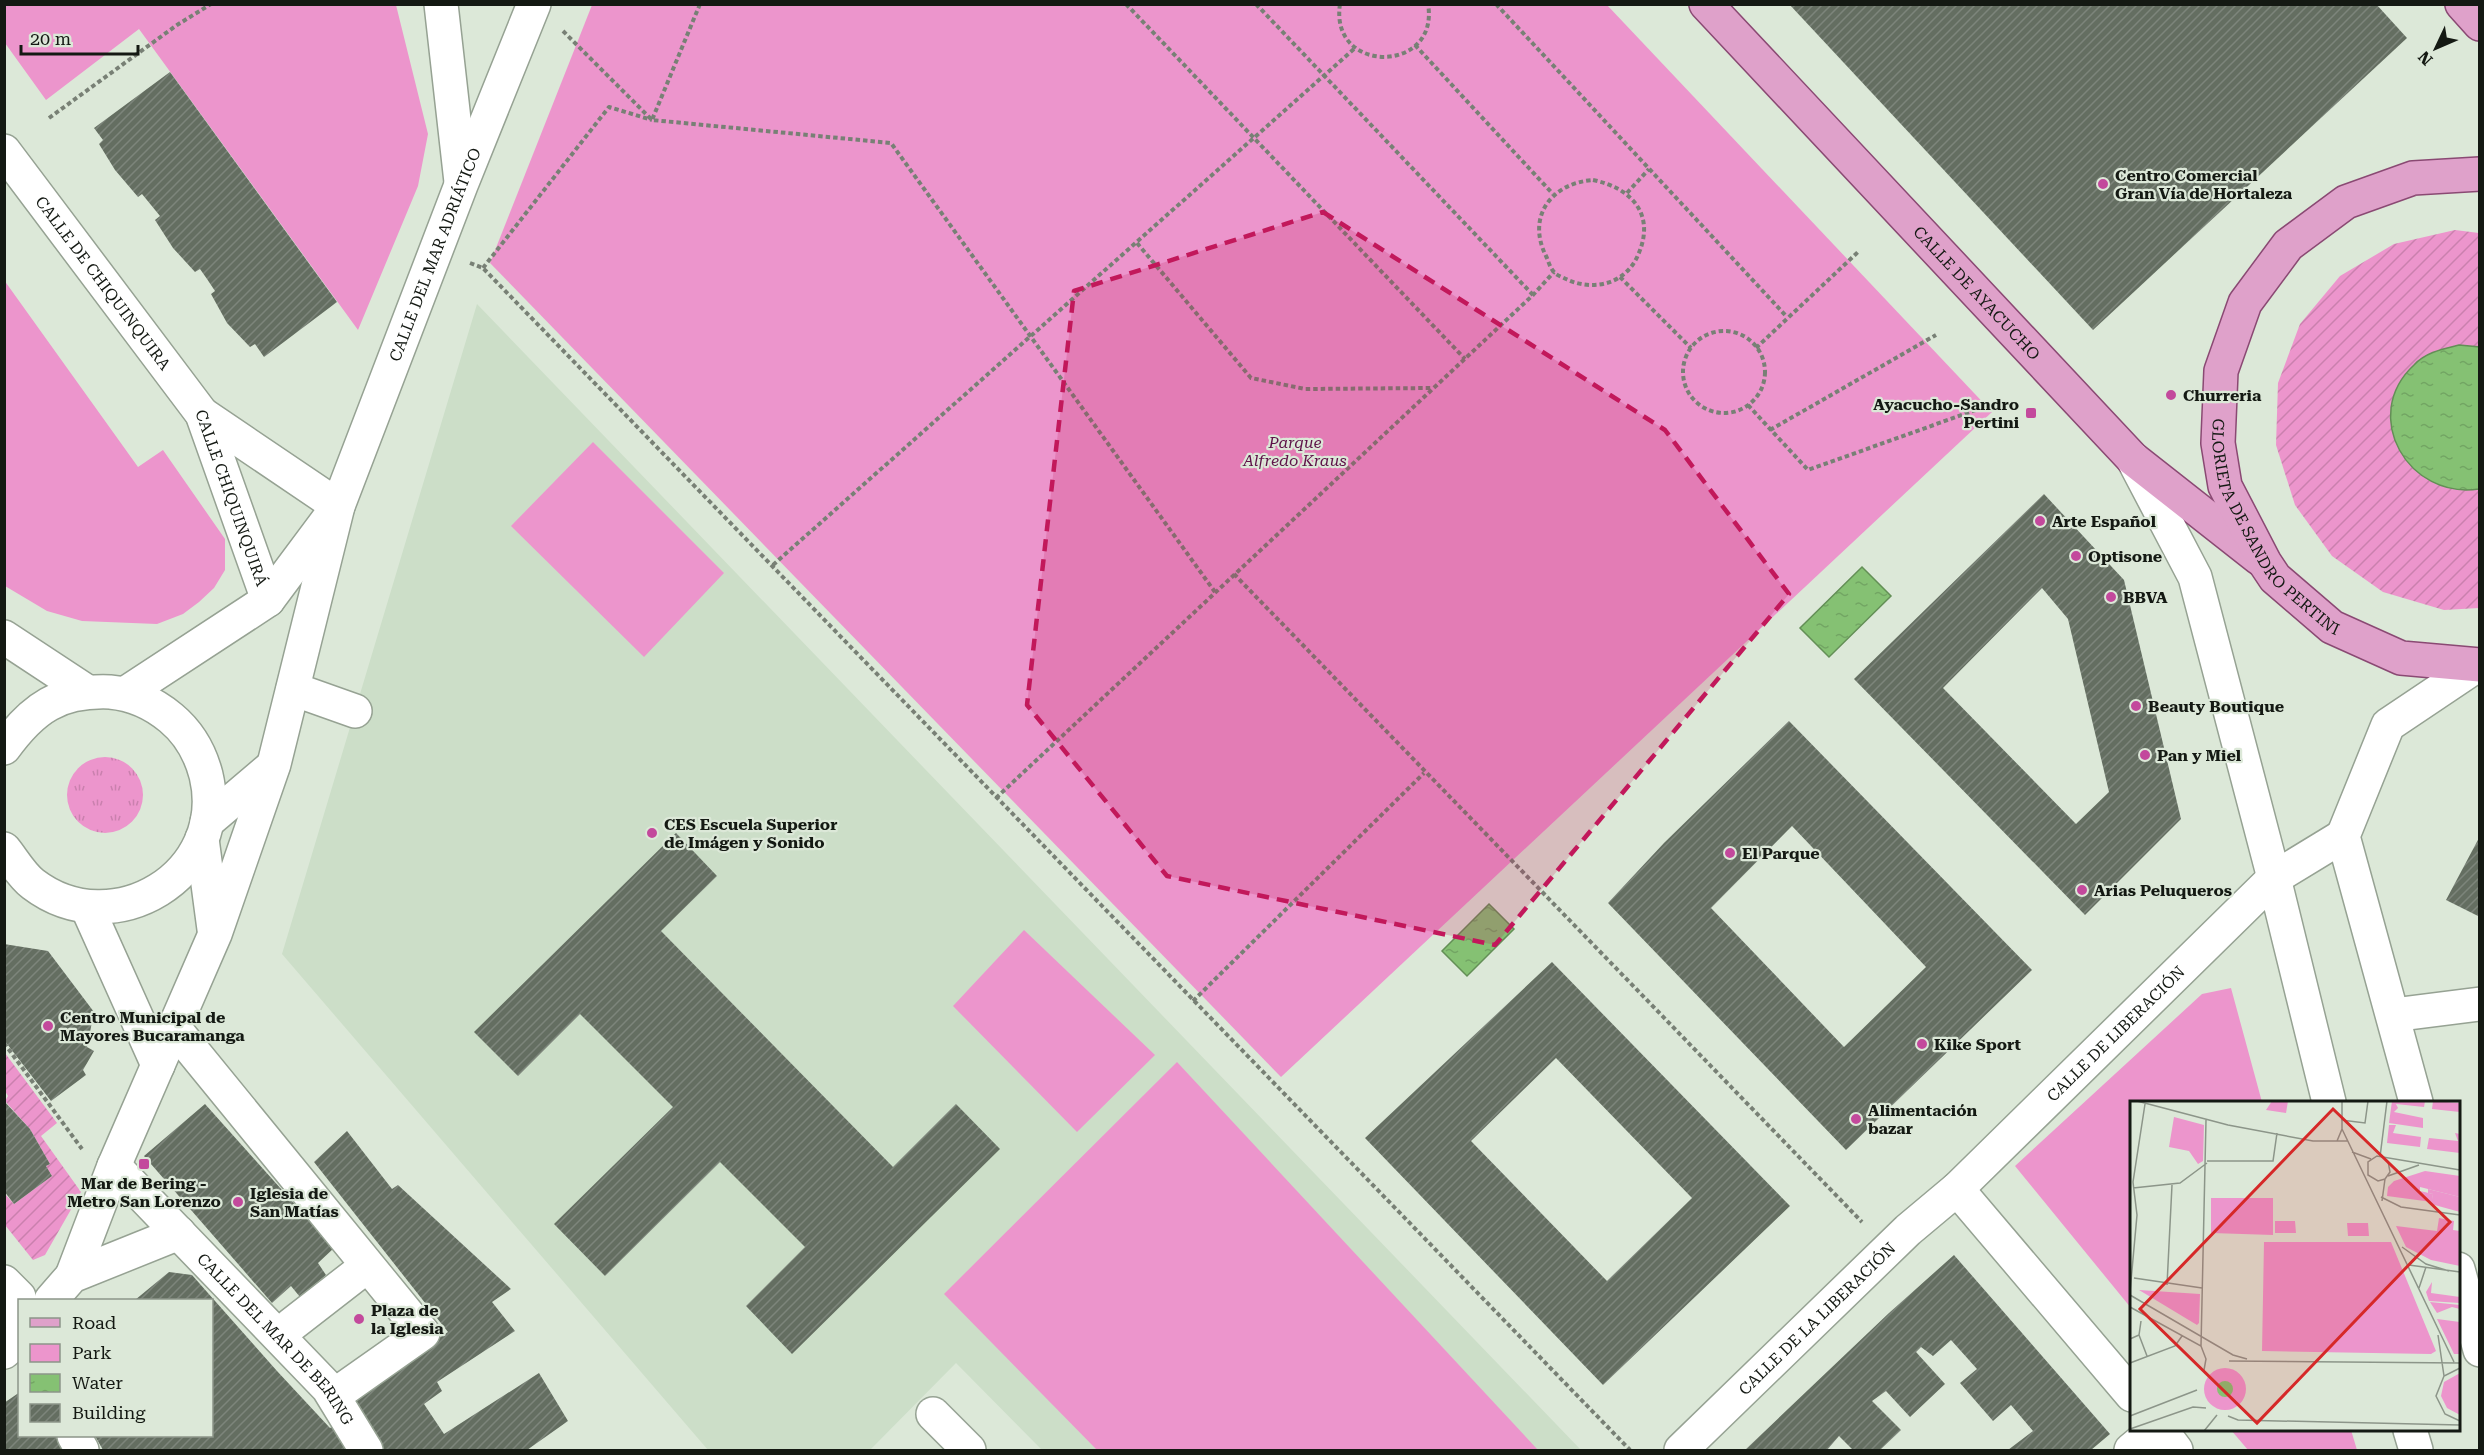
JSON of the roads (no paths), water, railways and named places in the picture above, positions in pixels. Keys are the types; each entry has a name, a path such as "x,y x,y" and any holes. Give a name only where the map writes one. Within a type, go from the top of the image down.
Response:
{"main road":[{"name":"CALLE DE AYACUCHO","path":"1706,4 2133,459 2212,524 2265,563"},
{"path":"2462,4 2480,24"},
{"name":"GLORIETA DE SANDRO PERTINI","path":"2478,665 2401,658 2332,627 2275,578 2265,563 2225,486 2218,443 2222,371 2245,303 2288,245 2346,202 2413,178 2480,174"}],"street":[{"path":"441,4 461,185"},
{"name":"CALLE DEL MAR ADRIÁTICO","path":"72,1276 101,1162 158,1065 215,934 274,764 338,506 461,185 534,4"},
{"name":"CALLE DE CHIQUINQUIRA","path":"4,151 202,414"},
{"name":"CALLE CHIQUINQUIRÁ","path":"202,414 338,506"},
{"name":"CALLE CHIQUINQUIRÁ","path":"202,414 268,600"},
{"path":"2133,459 2195,577 2274,878 2328,1101"},
{"path":"2195,577 2225,486"},
{"name":"CALLE DEL MAR ADRIÁTICO","path":"126,693 268,600 338,506"},
{"path":"4,637 86,691"},
{"path":"2416,1101 2343,836 2388,725 2478,665"},
{"path":"293,689 355,711"},
{"path":"4,748 23,722 51,702 86,691 126,693 157,706 183,728 201,756 209,789 205,831 215,934"},
{"path":"8,860 32,883 57,899 87,907 122,906 156,894 184,870 205,831 274,764"},
{"name":"CALLE DE LIBERACIÓN","path":"1957,1190 2274,878 2343,836"},
{"path":"87,907 158,1065"},
{"path":"2393,1014 2480,1004"},
{"path":"174,1028 423,1334 342,1390"},
{"name":"CALLE DEL MAR DE BERING","path":"101,1162 179,1233 328,1388 366,1450"},
{"path":"1957,1190 2130,1393"},
{"name":"CALLE DE LA LIBERACIÓN","path":"1681,1450 1888,1250 1957,1190"},
{"path":"52,1299 72,1276 179,1233"},
{"path":"291,1325 367,1266"},
{"path":"2460,1276 2480,1350"},
{"path":"4,1282 19,1296 19,1299"},
{"path":"4,1352 18,1340"},
{"path":"933,1414 969,1450"},
{"path":"2131,1450 2154,1431"},
{"path":"2162,1431 2176,1450"},
{"path":"2410,1431 2416,1450"}],"water":[{"path":"2459,345 2480,347 2479,489 2454,489 2432,481 2413,468 2400,450 2392,430 2391,407 2398,385 2414,365 2429,354"},
{"path":"1862,567 1891,596 1829,657 1800,628"},
{"path":"1489,904 1514,929 1467,976 1442,951"}],"place":[{"name":"Centro Comercial Gran Vía de Hortaleza","path":"2103,184"},
{"name":"Churreria","path":"2171,395"},
{"name":"Ayacucho-Sandro Pertini","path":"2031,413"},
{"name":"Arte Español","path":"2040,521"},
{"name":"Optisone","path":"2076,556"},
{"name":"BBVA","path":"2111,597"},
{"name":"Beauty Boutique","path":"2136,706"},
{"name":"Pan y Miel","path":"2145,755"},
{"name":"CES Escuela Superior de Imágen y Sonido","path":"652,833"},
{"name":"El Parque","path":"1730,853"},
{"name":"Arias Peluqueros","path":"2082,890"},
{"name":"Centro Municipal de Mayores Bucaramanga","path":"48,1026"},
{"name":"Kike Sport","path":"1922,1044"},
{"name":"Alimentación bazar","path":"1856,1119"},
{"name":"Mar de Bering - Metro San Lorenzo","path":"144,1164"},
{"name":"Iglesia de San Matías","path":"238,1202"},
{"name":"Plaza de la Iglesia","path":"359,1319"}],"park label":[{"name":"Parque Alfredo Kraus","path":"1295,451"}]}
